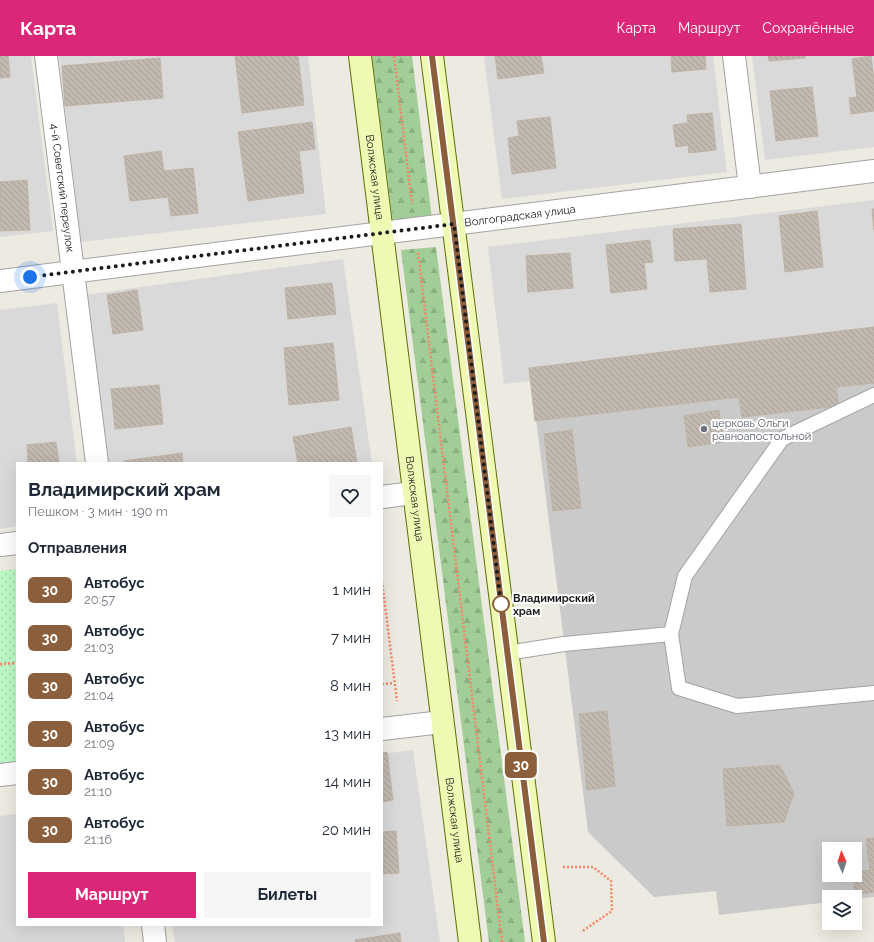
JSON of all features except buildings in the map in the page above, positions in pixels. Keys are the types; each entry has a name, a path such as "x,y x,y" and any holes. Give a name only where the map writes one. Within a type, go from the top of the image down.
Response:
{"main road":[{"name":"Волжская улица","path":"360,56 413,493 470,942"},
{"path":"432,56 544,942"}],"street":[{"name":"4-й Советский переулок","path":"46,56 97,462"},
{"path":"734,56 750,187"},
{"name":"Волгоградская улица","path":"0,281 874,171"},
{"path":"383,497 413,493"},
{"path":"0,545 16,543"},
{"path":"391,728 442,722"},
{"path":"0,775 16,773"},
{"path":"153,926 155,942"}],"lane":[{"path":"874,395 782,439 685,576 671,634 679,688 737,706 874,692"},
{"path":"508,653 564,644 671,634"}],"path":[{"path":"394,56 502,942"},
{"path":"383,590 394,683 391,728"},
{"path":"0,664 16,663"},
{"path":"383,684 394,683"},
{"path":"563,867 593,867 611,881 612,911 581,932"}],"shaded area":[{"path":"0,56 31,56 53,231 0,237"},
{"path":"59,56 308,56 326,214 81,242"},
{"path":"484,56 713,56 727,172 502,199"},
{"path":"752,56 874,56 874,147 765,160"},
{"path":"874,200 874,339 504,384 488,247"},
{"path":"343,259 372,462 108,462 84,295"},
{"path":"57,303 77,462 16,462 16,526 0,529 0,310"},
{"path":"874,347 874,897 862,898 862,890 822,890 822,903 719,915 716,891 654,897 588,832 533,395"},
{"path":"413,750 440,942 175,942 172,926 383,926 383,754"},
{"path":"16,814 16,926 123,926 125,942 0,942 0,816"}],"green space":[{"path":"372,56 412,56 432,219 393,223"},
{"path":"436,247 525,942 489,942 401,250"},
{"path":"16,569 16,769 0,771 0,571"}],"bus line":[{"name":"30","path":"432,56 544,942"}],"place":[{"name":"церковь Ольги равноапостольной","path":"704,429"},
{"name":"Владимирский храм","path":"501,604"}],"route":[{"path":"30,277 454,224 501,604"}]}
